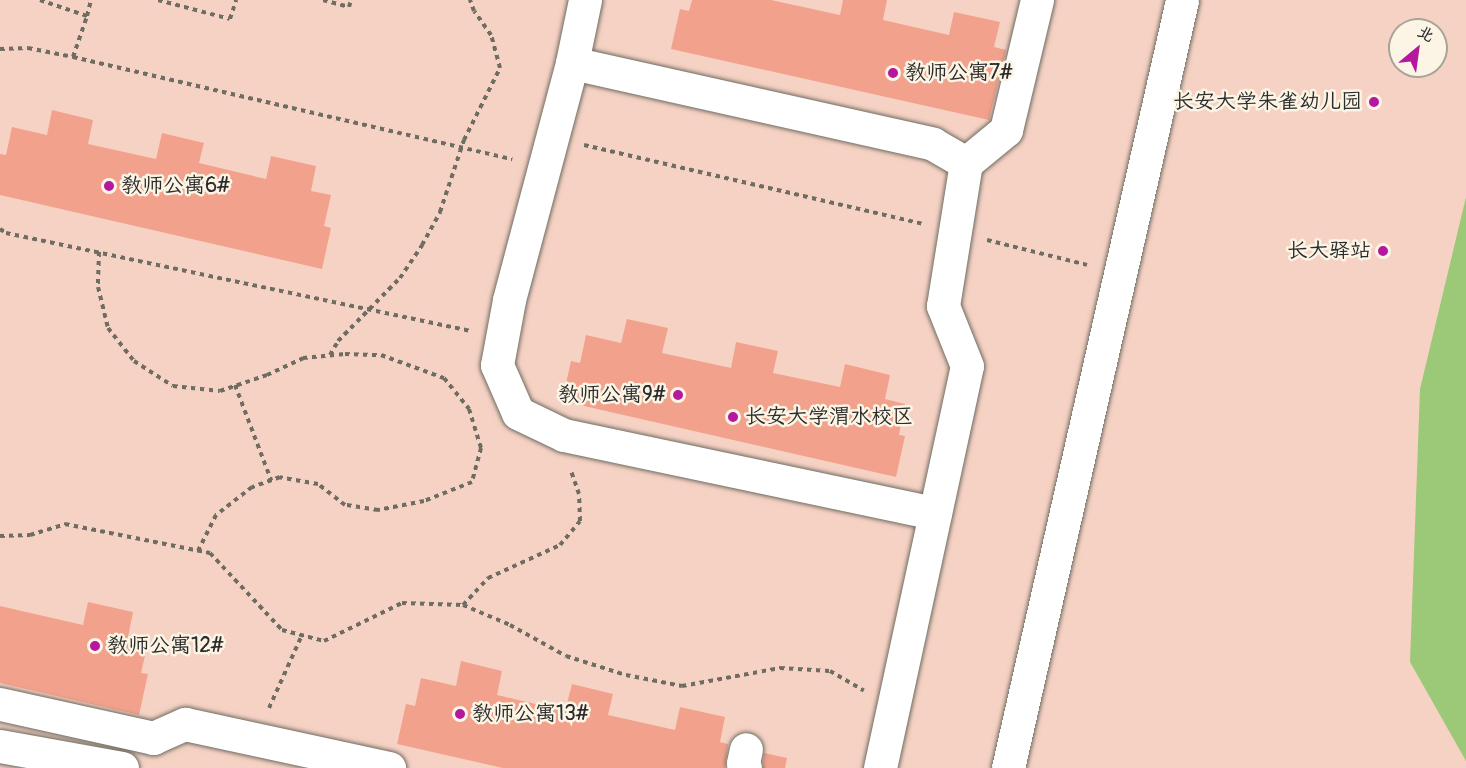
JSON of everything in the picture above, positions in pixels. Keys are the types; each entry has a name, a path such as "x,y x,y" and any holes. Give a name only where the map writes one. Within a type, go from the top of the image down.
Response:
{"street":[{"path":"585,0 572,63 509,300 497,365 518,413 564,435 935,513"},
{"path":"880,768 967,366 943,306 966,163 1006,130 1037,0"},
{"path":"1008,768 1182,0"},
{"path":"572,63 933,144 966,163"},
{"path":"0,704 153,738 185,724 254,741 389,768"},
{"path":"0,746 122,768"}],"path":[{"path":"40,0 87,16"},
{"path":"73,57 91,0"},
{"path":"158,0 230,19 236,0"},
{"path":"322,0 349,7 351,0"},
{"path":"329,355 338,341 400,278 422,245 440,212 461,149 500,68 491,35 470,0"},
{"path":"0,49 28,48 73,57 461,149 549,151 955,231 1120,274"},
{"path":"0,229 6,233 502,338"},
{"path":"99,252 98,287 108,328 134,361 173,386 220,391 303,358 329,355 381,355 444,378 469,409 481,448 472,482 424,501 378,510 345,505 318,484 280,477 252,487 216,514 198,551"},
{"path":"235,385 271,480"},
{"path":"464,605 488,578 560,545 580,520 579,494 570,473 590,441"},
{"path":"0,536 30,535 65,524 210,553 282,630 324,640 402,603 464,605 510,625 566,656 626,675 682,686 780,668 830,671 894,707"},
{"path":"254,741 302,635"}],"shaded area":[{"name":"长安大学渭水校区","path":"0,0 1466,0 1466,768 0,768"}],"green space":[{"path":"1466,197 1466,761 1410,662 1420,389"}],"building":[{"name":"教师公寓7#","path":"692,0 771,0 840,15 843,0 887,0 883,20 949,35 954,12 1000,22 994,47 1006,50 989,120 671,49 680,9 689,11"},
{"name":"教师公寓6#","path":"52,110 93,120 88,144 156,159 162,133 204,143 199,163 266,179 271,156 316,166 311,191 331,195 324,226 331,228 322,269 0,195 0,154 6,155 12,127 47,135"},
{"name":"教师公寓9#","path":"627,319 668,328 662,353 731,368 736,342 778,351 773,373 840,387 845,364 890,375 885,399 905,404 899,435 905,436 896,477 562,401 571,361 580,363 586,335 621,343"},
{"name":"教师公寓12#","path":"88,602 133,612 128,637 148,642 141,673 148,674 139,715 0,683 0,606 83,625"},
{"name":"教师公寓13#","path":"461,661 502,671 497,695 565,711 572,684 613,694 608,715 675,730 680,707 725,717 720,742 728,744 725,768 503,768 397,744 406,704 415,706 421,678 456,686"},
{"path":"764,753 787,758 785,768 763,768"}],"place":[{"name":"教师公寓7#","path":"893,73"},
{"name":"长安大学朱雀幼儿园","path":"1374,102"},
{"name":"教师公寓6#","path":"109,186"},
{"name":"长大驿站","path":"1383,251"},
{"name":"教师公寓9#","path":"678,395"},
{"name":"长安大学渭水校区","path":"733,417"},
{"name":"教师公寓12#","path":"95,646"},
{"name":"教师公寓13#","path":"460,714"}]}
